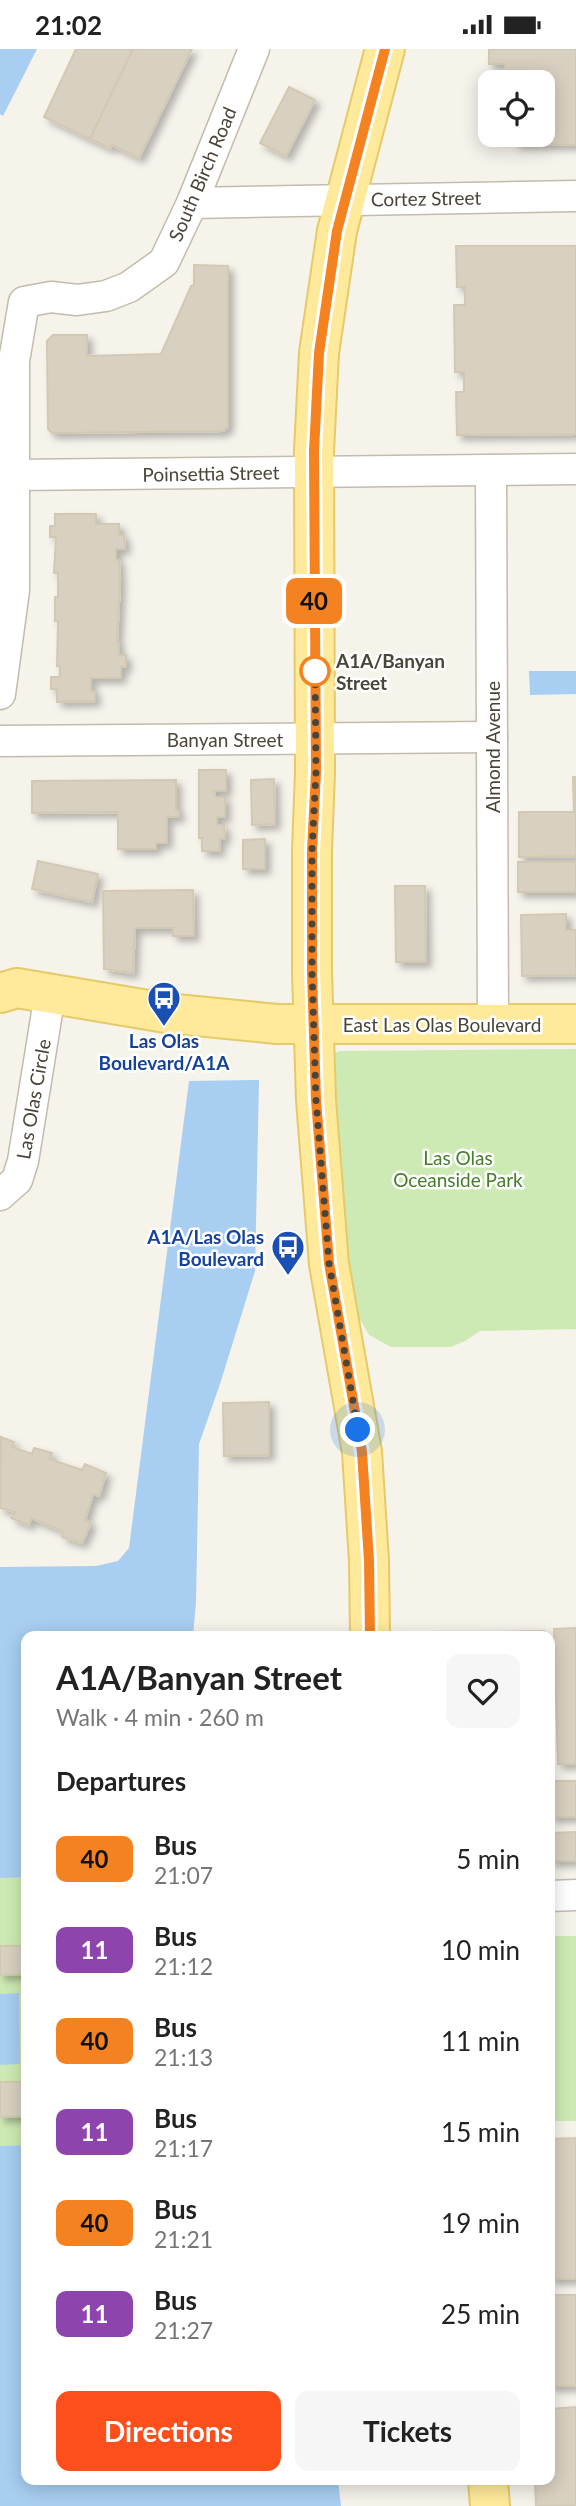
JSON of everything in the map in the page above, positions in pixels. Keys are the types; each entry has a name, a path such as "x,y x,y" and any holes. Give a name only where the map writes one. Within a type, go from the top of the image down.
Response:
{"main road":[{"path":"370,1631 364,1476 328,1253 313,1024 314,472 319,353 332,261 344,199 385,49"},
{"name":"East Las Olas Boulevard","path":"17,987 182,1015 277,1024 576,1024"},
{"path":"488,2485 490,2506"}],"street":[{"name":"South Birch Road","path":"0,694 15,582 14,362 24,302 51,297 91,299 106,296 129,287 164,262 192,203 254,49"},
{"name":"Cortez Street","path":"192,203 576,196"},
{"name":"Poinsettia Street","path":"13,475 576,469"},
{"name":"Almond Avenue","path":"491,470 493,1024"},
{"name":"Banyan Street","path":"0,741 492,737"},
{"name":"Las Olas Circle","path":"0,1195 17,1180 23,1161 17,987"},
{"path":"555,1896 576,1895"}],"green space":[{"name":"Las Olas Oceanside Park","path":"576,1049 576,1329 480,1331 451,1347 391,1347 369,1335 357,1314 351,1283 338,1144 328,1089 334,1053"},
{"path":"0,1877 21,1877 21,2145 0,2146"},
{"path":"555,1936 576,1936 576,2121 555,2121"}],"water":[{"path":"0,49 37,49 3,116 0,114"},
{"path":"529,671 576,671 576,694 530,695"},
{"path":"259,1080 255,1271 199,1444 193,1631 21,1631 21,1877 0,1878 0,1567 96,1566 118,1561 129,1548 189,1081"},
{"path":"19,1993 20,2064 0,2065 0,1994"},
{"path":"21,2145 21,2485 339,2485 341,2506 0,2506 0,2146"}],"building":[{"path":"76,49 133,49 90,139 44,117"},
{"path":"133,49 192,49 139,158 112,145 110,148 90,139"},
{"path":"489,49 576,49 576,145 555,144 555,70 506,70 505,64 489,64"},
{"path":"289,87 315,100 286,156 260,143"},
{"path":"456,246 576,246 576,434 457,435 456,392 464,392 464,372 455,372 454,305 465,305 465,287 457,287"},
{"path":"194,265 228,266 228,426 223,431 52,433 48,429 47,341 53,335 87,335 87,356 161,354 191,286 194,285"},
{"path":"55,514 96,514 96,524 119,524 119,535 124,535 125,549 116,549 120,584 117,643 119,655 126,655 126,667 121,667 121,678 91,678 91,691 95,691 95,701 57,702 57,689 51,689 51,677 60,677 60,666 57,666 58,621 55,621 55,597 58,597 58,573 54,573 56,537 50,537 50,526 55,526"},
{"path":"199,770 226,770 226,791 214,791 215,797 225,797 225,817 217,817 217,825 224,825 225,839 219,839 220,851 202,851 202,838 199,838"},
{"path":"573,777 576,777 576,812 574,812"},
{"path":"274,779 275,824 252,825 251,780"},
{"path":"176,780 176,810 179,810 179,817 167,817 167,843 156,843 156,849 118,849 118,812 32,813 32,781"},
{"path":"519,812 576,812 576,856 519,857"},
{"path":"265,839 265,869 243,869 243,840"},
{"path":"38,861 98,874 92,902 32,889"},
{"path":"518,862 576,862 576,892 518,892"},
{"path":"395,886 425,886 426,962 396,962"},
{"path":"193,890 194,936 173,936 173,928 135,928 133,973 104,969 103,891"},
{"path":"566,914 566,930 576,930 576,975 522,976 521,915"},
{"path":"269,1402 269,1455 224,1456 223,1403"},
{"path":"1,1437 14,1442 12,1447 32,1454 34,1448 52,1453 49,1459 82,1470 85,1464 106,1473 99,1496 93,1494 85,1520 91,1523 82,1543 62,1537 63,1531 31,1518 29,1525 11,1518 15,1512 0,1508"},
{"path":"576,1628 576,1764 558,1764 554,1629"},
{"path":"555,1781 576,1781 576,1817 555,1817"},
{"path":"576,1832 576,1861 555,1861 555,1833"},
{"path":"0,1946 21,1946 21,1974 0,1975"},
{"path":"0,2082 21,2082 21,2116 0,2117"},
{"path":"576,2138 576,2279 555,2279 555,2139"},
{"path":"555,2295 576,2295 576,2386 555,2386"},
{"path":"576,2407 576,2506 536,2506 535,2485 555,2485 555,2409"}],"bus line":[{"name":"40","path":"370,1631 369,1561 362,1452 329,1263 316,1100 312,972 312,851 316,772 314,428 319,353 337,231 385,49"}],"place":[{"name":"A1A/Banyan Street","path":"315,671"},
{"name":"Las Olas Boulevard/A1A","path":"164,1028"},
{"name":"A1A/Las Olas Boulevard","path":"288,1277"}],"route":[{"path":"315,671 315,659 312,972 316,1100 331,1281 358,1430"}]}
